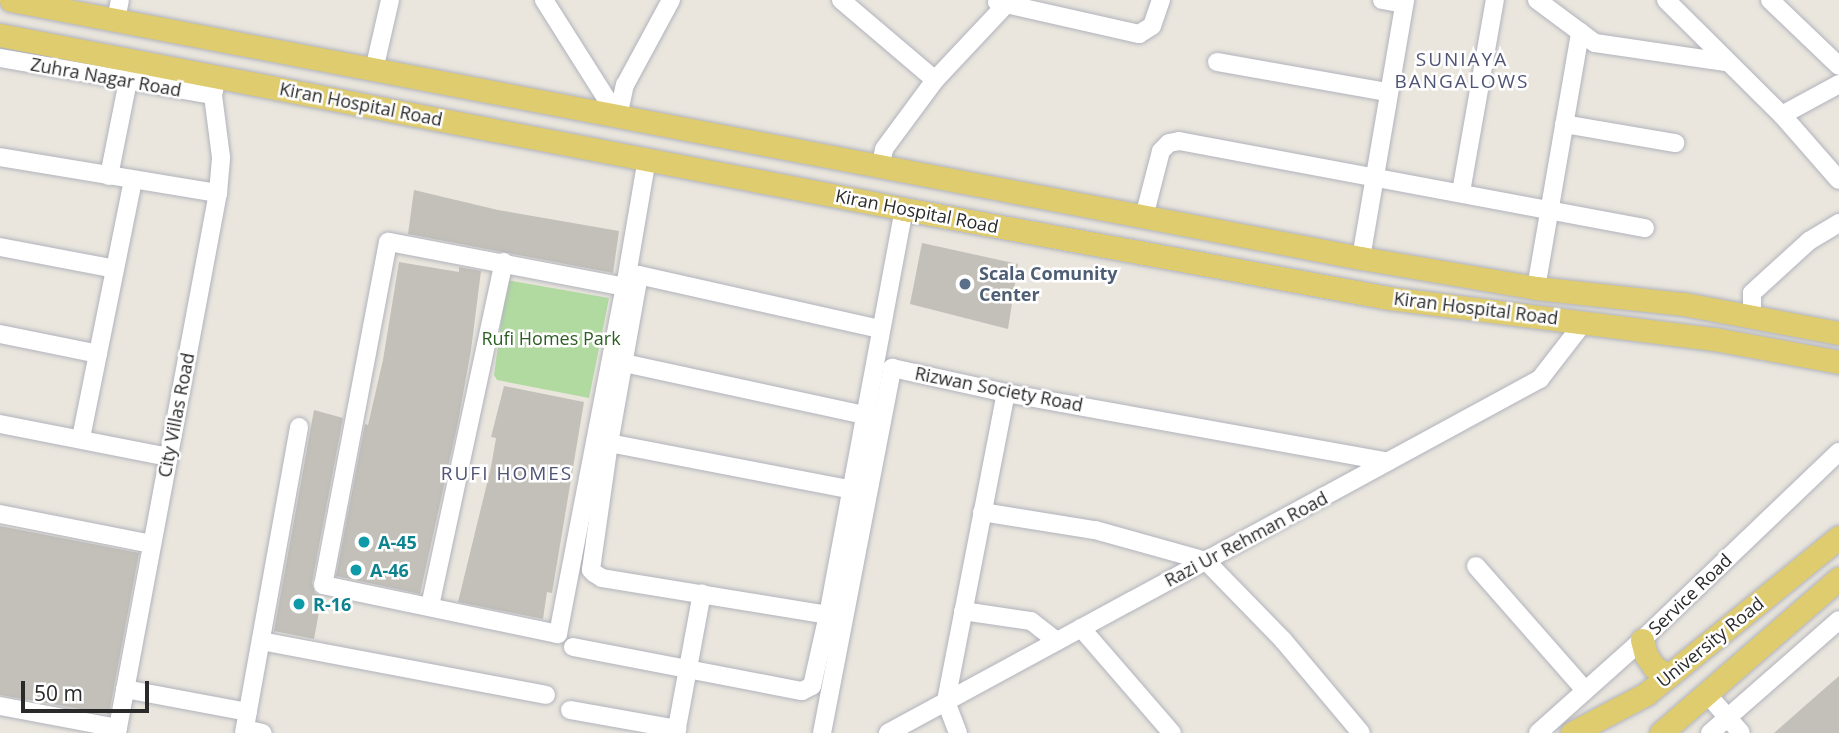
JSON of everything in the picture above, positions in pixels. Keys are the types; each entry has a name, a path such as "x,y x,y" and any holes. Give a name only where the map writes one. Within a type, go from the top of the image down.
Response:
{"main road":[{"name":"Kiran Hospital Road","path":"11,0 118,10 374,70 1361,258 1536,288 1752,315 1839,333"},
{"name":"Kiran Hospital Road","path":"0,35 130,70 647,159 1389,298 1714,339 1839,362"},
{"path":"1389,298 1395,264"},
{"name":"University Road","path":"1572,733 1646,694 1839,537"},
{"name":"University Road","path":"1661,733 1708,695 1839,578"},
{"path":"1642,639 1646,655 1654,667 1669,676"}],"street":[{"path":"374,70 390,0"},
{"path":"544,0 618,117"},
{"path":"618,117 625,85 671,0"},
{"path":"841,0 935,79"},
{"path":"880,167 884,149 935,79 1003,2 1139,34 1152,26 1161,0"},
{"path":"1361,258 1405,2 1381,0"},
{"path":"1461,192 1495,0"},
{"path":"1537,0 1595,43 1726,62"},
{"path":"1667,0 1726,62 1782,114 1839,180"},
{"path":"1770,0 1839,66"},
{"path":"1536,288 1580,32"},
{"name":"Zuhra Nagar Road","path":"0,58 130,70"},
{"path":"1217,62 1388,92"},
{"path":"109,176 130,70"},
{"path":"1782,114 1839,84"},
{"name":"City Villas Road","path":"118,731 218,192 221,157 215,86"},
{"path":"1564,124 1675,143"},
{"path":"1144,217 1161,151 1169,143 1179,141 1645,228"},
{"path":"0,157 218,192"},
{"path":"625,287 504,262 387,243 323,584 558,634 625,287 647,159"},
{"path":"82,438 133,180"},
{"path":"573,647 806,690 812,686 828,615 849,489 904,209"},
{"path":"1752,315 1752,292 1809,240 1839,223"},
{"path":"0,247 115,269"},
{"path":"430,606 504,262"},
{"path":"828,615 602,578 592,570 609,443 639,275 880,330"},
{"name":"Razi Ur Rehman Road","path":"888,733 1540,379 1584,322"},
{"path":"0,334 99,354"},
{"path":"624,363 865,415"},
{"name":"Rizwan Society Road","path":"822,733 892,368 1006,393 1388,462"},
{"path":"958,733 946,701 1006,393"},
{"path":"0,424 169,457"},
{"path":"245,725 299,427"},
{"path":"609,443 849,489"},
{"name":"Service Road","path":"1538,733 1642,639 1839,452"},
{"path":"982,512 1095,530 1206,561 1283,639 1354,731"},
{"path":"0,514 152,544"},
{"path":"1476,566 1585,690"},
{"path":"570,710 676,731 702,593"},
{"path":"963,611 1031,621 1057,641"},
{"path":"1710,733 1839,620"},
{"path":"1082,628 1172,733"},
{"path":"261,641 546,695"},
{"path":"125,689 245,725 263,733"},
{"path":"1708,695 1741,733"},
{"path":"0,706 118,731"}],"green space":[{"name":"Rufi Homes Park","path":"507,280 609,298 589,398 497,380 494,375"}],"building":[{"path":"414,190 498,210 619,231 613,273 408,234"},
{"name":"Scala Comunity Center","path":"922,243 1018,264 1008,329 910,304"},
{"path":"399,262 459,272 459,267 481,271 458,422 420,594 336,576 365,424 368,425 383,360"},
{"path":"504,386 584,402 552,593 547,592 543,619 458,602 491,467 496,438 491,437"},
{"path":"314,410 343,418 312,583 315,593 322,596 314,639 274,631"},
{"path":"0,526 139,553 109,714 0,695"},
{"path":"1839,676 1839,733 1774,733 1824,689"}],"place":[{"name":"Scala Comunity Center","path":"965,284"},
{"name":"A-45","path":"364,542"},
{"name":"A-46","path":"356,570"},
{"name":"R-16","path":"299,604"}],"district":[{"name":"SUNIAYA BANGALOWS","path":"1462,71"},
{"name":"RUFI HOMES","path":"507,474"}]}
